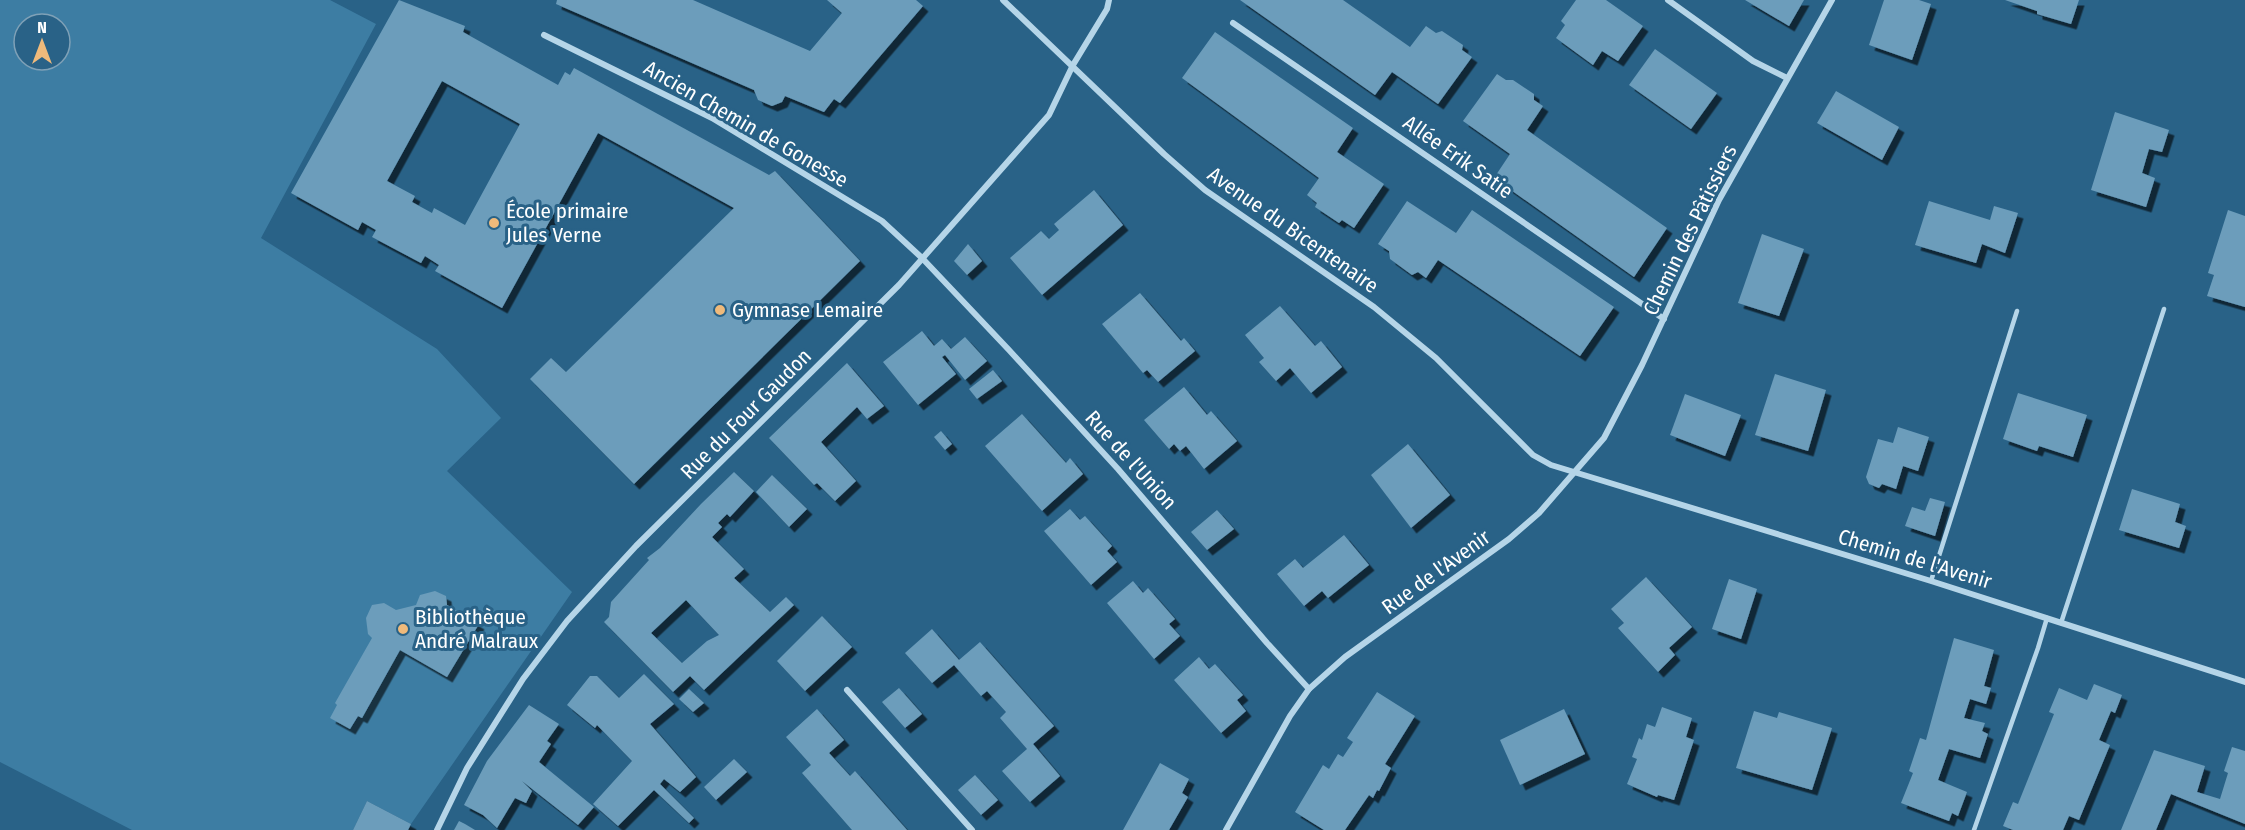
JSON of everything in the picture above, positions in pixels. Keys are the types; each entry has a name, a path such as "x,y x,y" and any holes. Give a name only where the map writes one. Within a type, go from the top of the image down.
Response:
{"street":[{"name":"Avenue du Bicentenaire","path":"1003,0 1164,154 1205,190 1374,307 1436,358 1533,455 1551,465 1574,472"},
{"name":"Rue du Four Gaudon","path":"436,830 467,768 523,679 567,621 636,546 899,285 1049,115 1073,65 1107,9 1108,0"},
{"path":"1668,0 1753,60 1787,78"},
{"name":"Chemin des Pâtissiers","path":"1574,472 1604,438 1612,425 1719,200 1832,0"},
{"name":"Allée Erik Satie","path":"1233,22 1664,319"},
{"name":"Ancien Chemin de Gonesse","path":"544,34 712,118 882,221 922,258"},
{"name":"Rue de l'Union","path":"922,258 1110,460 1267,643 1310,689"},
{"name":"Chemin de l'Avenir","path":"1574,472 1931,581 2245,682"},
{"name":"Rue de l'Avenir","path":"1226,830 1290,716 1310,689 1345,657 1509,540 1539,513 1574,472"},
{"path":"847,690 972,830"}],"lane":[{"path":"2061,623 2164,309"},
{"path":"1931,581 2017,311"},
{"path":"1974,830 2047,618"}],"shaded area":[{"path":"0,0 330,0 376,24 261,238 437,349 501,418 447,471 572,592 411,824 367,801 353,830 132,830 0,762"}],"building":[{"path":"399,0 465,26 463,32 558,85 565,72 570,75 574,68 769,175 775,171 860,261 634,484 530,379 551,358 566,372 734,208 598,133 502,308 435,271 439,265 425,256 421,263 372,237 376,230 362,222 358,230 291,193","holes":["442,81 520,124 465,225 434,208 432,213 412,202 415,196 387,181"]},
{"path":"557,0 693,0 810,51 842,13 827,0 916,0 923,6 840,103 834,99 824,112 785,96 782,102 772,106 758,100 754,90 556,4"},
{"path":"1240,0 1343,0 1410,47 1426,26 1436,33 1442,31 1463,45 1462,50 1472,57 1438,104 1392,72 1375,95"},
{"path":"1576,0 1606,0 1643,26 1618,61 1602,51 1593,65 1556,38 1565,25 1561,21"},
{"path":"1745,0 1804,0 1789,26"},
{"path":"1884,0 1919,0 1931,4 1912,60 1869,45"},
{"path":"2005,0 2079,0 2071,24 2037,14 2037,11"},
{"path":"1215,32 1353,128 1337,152 1384,184 1354,228 1342,220 1339,223 1315,207 1317,203 1307,195 1319,178 1182,78"},
{"path":"1655,49 1717,93 1691,129 1629,85"},
{"path":"1497,74 1506,80 1513,80 1534,94 1534,100 1543,106 1527,130 1667,228 1634,277 1494,178 1510,154 1463,121"},
{"path":"1836,91 1899,127 1882,160 1817,123"},
{"path":"2115,112 2169,130 2162,152 2149,149 2142,173 2155,178 2146,207 2091,190"},
{"path":"1094,190 1123,225 1042,295 1010,258 1041,231 1049,239 1059,230 1054,224"},
{"path":"1407,201 1456,233 1472,210 1614,307 1580,356 1438,260 1426,278 1418,272 1412,275 1390,259 1389,251 1378,244"},
{"path":"1929,201 1990,220 1994,206 2018,213 2005,253 1982,244 1976,263 1915,245"},
{"path":"2228,210 2245,216 2245,307 2207,296 2214,275 2208,273"},
{"path":"1762,234 1804,249 1779,316 1738,303"},
{"path":"968,244 982,261 967,275 954,261"},
{"path":"1140,293 1181,341 1184,338 1195,351 1158,382 1147,370 1143,373 1102,324"},
{"path":"1280,306 1315,346 1321,341 1342,367 1311,393 1290,368 1276,381 1259,362 1264,358 1245,335"},
{"path":"922,331 934,346 942,339 951,349 965,337 987,361 965,380 945,355 942,357 956,374 918,405 883,362"},
{"path":"847,363 884,406 867,419 857,407 821,442 856,481 835,501 817,483 814,485 769,438"},
{"path":"993,370 1002,381 977,399 969,389"},
{"path":"1775,374 1826,390 1808,451 1755,435"},
{"path":"1184,387 1207,415 1211,411 1237,441 1204,469 1186,446 1180,451 1174,444 1169,449 1144,420"},
{"path":"2018,393 2087,415 2073,457 2039,446 2037,451 2003,439"},
{"path":"1685,394 1741,415 1725,456 1670,435"},
{"path":"1022,414 1066,463 1070,458 1083,474 1042,511 985,446"},
{"path":"1898,427 1929,437 1918,471 1903,466 1896,489 1882,484 1879,488 1869,484 1866,477 1878,439 1893,443"},
{"path":"941,431 952,444 945,450 934,437"},
{"path":"1408,444 1450,495 1411,528 1371,475"},
{"path":"734,472 754,491 730,517 727,514 718,523 722,527 712,537 744,569 734,578 770,612 786,597 794,605 704,690 690,676 673,692 604,622 609,617 611,602 649,560 647,558 660,548","holes":["686,600 719,635 707,641 682,663 651,633"]},
{"path":"772,475 807,509 789,527 756,492"},
{"path":"2132,489 2180,504 2175,522 2186,526 2179,548 2119,530"},
{"path":"1930,498 1945,502 1935,536 1905,526 1912,507 1925,511"},
{"path":"1070,509 1080,520 1085,516 1112,546 1107,551 1117,562 1091,585 1044,531"},
{"path":"1217,510 1234,529 1207,550 1191,532"},
{"path":"1344,535 1369,565 1328,598 1322,591 1304,606 1277,574 1295,559 1303,568"},
{"path":"1646,577 1692,627 1669,648 1675,655 1658,672 1618,628 1624,623 1611,609"},
{"path":"1729,579 1757,589 1741,639 1712,629"},
{"path":"1133,581 1143,593 1148,588 1175,619 1169,624 1180,636 1154,659 1107,603"},
{"path":"435,591 446,596 447,605 479,624 447,677 400,650 362,718 358,716 350,729 330,718 337,705 335,703 372,638 368,634 366,618 372,605 384,603 396,610 416,605 420,595"},
{"path":"822,616 852,647 805,691 777,661"},
{"path":"932,629 959,660 980,642 1054,726 1033,744 1060,776 1030,802 1002,771 1027,749 1000,718 1006,712 987,691 981,696 954,665 932,683 905,653"},
{"path":"1954,638 1994,650 1984,686 1991,688 1986,704 1970,699 1964,718 1985,723 1982,731 1988,734 1980,758 1949,749 1938,780 1967,792 1958,816 1952,813 1949,821 1901,803 1913,773 1909,771 1920,738 1926,740"},
{"path":"1199,657 1209,669 1215,664 1243,695 1237,700 1246,711 1221,733 1174,680"},
{"path":"644,674 674,704 650,724 696,777 680,792 664,779 660,784 694,818 689,823 654,790 618,826 593,804 632,761 597,725 595,728 567,705 590,676 597,676 619,698"},
{"path":"2094,684 2122,695 2115,713 2111,711 2099,740 2110,745 2079,820 2069,816 2063,830 2013,830 2003,826 2013,802 2018,804 2054,714 2049,712 2059,688 2087,700"},
{"path":"899,688 922,714 905,728 882,702"},
{"path":"689,689 704,703 693,712 679,699"},
{"path":"1377,692 1415,716 1385,764 1391,768 1379,791 1377,790 1373,798 1369,795 1345,830 1324,830 1295,812 1323,765 1329,769 1338,754 1343,757 1353,742 1347,738"},
{"path":"529,705 559,724 547,741 551,744 539,762 594,807 578,825 522,781 532,791 526,803 515,798 497,828 483,815 464,805 487,761"},
{"path":"1662,707 1692,718 1686,737 1694,740 1674,800 1658,795 1657,797 1627,784 1637,759 1632,757 1639,738 1642,740 1647,724 1655,727"},
{"path":"817,709 844,740 829,753 850,776 855,771 907,830 852,830 802,773 811,765 786,737"},
{"path":"1564,709 1585,754 1520,785 1500,740"},
{"path":"1754,711 1777,718 1779,712 1832,728 1812,790 1736,768"},
{"path":"2232,747 2245,751 2245,824 2171,794 2156,830 2121,830 2154,750 2205,766 2197,792 2220,799 2228,773 2224,771"},
{"path":"734,759 747,772 716,800 704,787"},
{"path":"1160,763 1189,779 1182,793 1188,797 1169,830 1123,830"},
{"path":"975,775 998,800 981,815 958,790"},
{"path":"367,801 411,824 408,830 353,830"},
{"path":"459,821 465,824 475,830 454,830"}],"place":[{"name":"École primaire Jules Verne","path":"494,223"},
{"name":"Gymnase Lemaire","path":"720,310"},
{"name":"Bibliothèque André Malraux","path":"403,629"}]}
